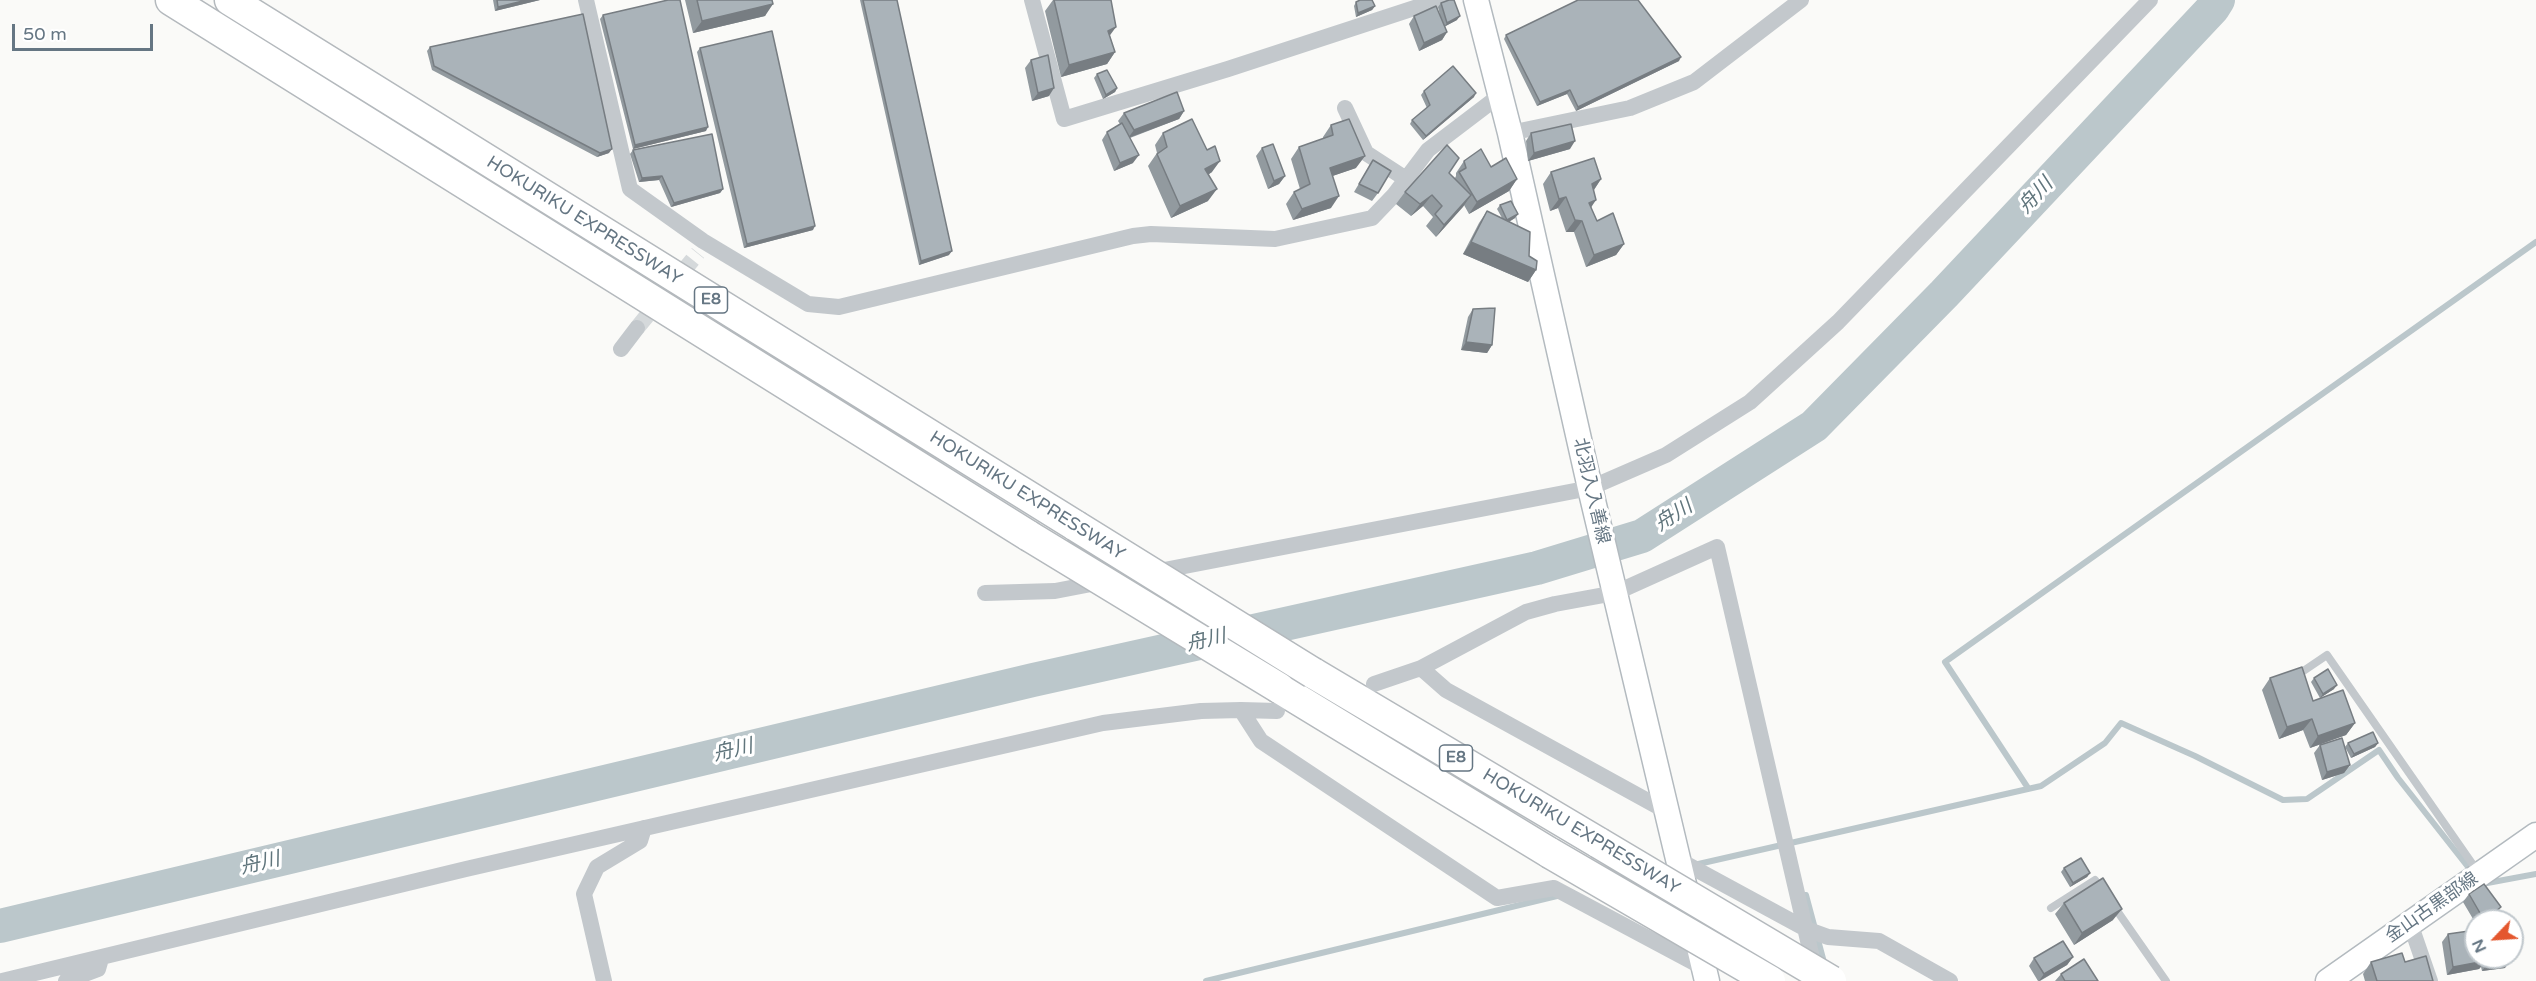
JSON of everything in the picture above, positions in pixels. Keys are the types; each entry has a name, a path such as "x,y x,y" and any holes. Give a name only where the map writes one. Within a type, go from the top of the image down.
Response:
{"highway":[{"name":"HOKURIKU EXPRESSWAY","path":"171,0 1029,536 1278,700 1551,853 1770,981"},
{"name":"HOKURIKU EXPRESSWAY","path":"230,0 1313,673 1831,981"}],"main road":[{"name":"北羽入入善線","path":"1476,0 1510,133 1590,488 1706,974"},
{"name":"金山古黒部線","path":"2328,981 2536,835"}],"street":[{"path":"586,0 630,189 701,247 808,304 839,307 1133,236 1151,234 1275,239 1372,218 1428,150 1499,96"},
{"path":"1032,0 1064,119 1228,69 1439,0"},
{"path":"1510,133 1630,108 1694,82 1801,0"},
{"path":"985,593 1055,591 1590,488 1666,455 1750,402 1838,322 2150,0"},
{"path":"1345,108 1366,153 1406,179"},
{"path":"621,349 637,328"},
{"path":"1374,684 1421,668 1526,612 1614,588 1717,547 1817,981"},
{"path":"1421,668 1446,690 1666,811"},
{"path":"2,981 644,828 1103,723 1201,711 1241,710 1278,700"},
{"path":"1241,710 1261,741 1497,898 1554,888 1706,974"},
{"path":"604,981 584,894 597,867 640,841 644,828"},
{"path":"1677,859 1806,929 1828,937 1879,942 1950,981"},
{"path":"2410,923 2430,981"},
{"path":"66,981 98,969 100,958"}],"lane":[{"path":"2296,676 2327,655 2480,875"},
{"path":"2051,908 2095,879 2166,981"}],"building":[{"path":"497,0 527,0 498,7"},
{"path":"668,0 680,0 708,127 635,145 603,15"},
{"path":"697,0 772,0 773,4 702,21"},
{"path":"863,0 897,0 952,251 921,261"},
{"path":"1054,0 1111,0 1116,27 1108,31 1115,52 1069,65"},
{"path":"1372,0 1375,6 1358,13 1356,2"},
{"path":"1454,0 1460,16 1447,23 1441,3"},
{"path":"1578,0 1638,0 1681,57 1578,107 1570,90 1540,102 1506,35"},
{"path":"1436,6 1447,32 1424,43 1414,16"},
{"path":"583,14 612,149 600,153 434,66 430,47"},
{"path":"772,31 815,226 747,244 700,48"},
{"path":"1048,55 1054,88 1038,93 1031,60"},
{"path":"1453,66 1476,93 1426,136 1412,120 1430,105 1424,91"},
{"path":"1107,70 1117,88 1106,95 1097,74"},
{"path":"1177,92 1184,111 1134,130 1124,113"},
{"path":"1192,119 1207,150 1215,146 1220,161 1205,169 1217,189 1180,206 1157,154 1167,147 1163,133"},
{"path":"1349,119 1365,156 1330,168 1339,196 1302,209 1294,192 1310,184 1299,147 1333,135 1331,125"},
{"path":"1122,123 1139,155 1120,163 1107,132"},
{"path":"1571,124 1575,141 1534,153 1531,133"},
{"path":"712,134 723,189 674,203 662,176 642,178 633,150"},
{"path":"1273,144 1285,176 1274,181 1262,148"},
{"path":"1447,145 1459,158 1449,173 1471,195 1444,225 1435,214 1442,206 1432,195 1420,204 1405,192"},
{"path":"1481,149 1491,167 1506,158 1517,179 1477,202 1459,172 1466,168 1464,161"},
{"path":"1594,158 1601,179 1592,184 1596,200 1589,203 1597,221 1613,213 1624,244 1594,255 1582,221 1575,220 1566,197 1559,199 1551,172"},
{"path":"1373,160 1391,171 1378,193 1359,184"},
{"path":"1511,201 1518,214 1507,220 1500,205"},
{"path":"1487,211 1530,232 1529,256 1537,261 1536,270 1471,242"},
{"path":"1495,308 1492,345 1466,342 1473,309"},
{"path":"2302,667 2313,701 2343,690 2355,723 2318,736 2312,719 2287,727 2270,678"},
{"path":"2328,669 2337,685 2323,694 2314,678"},
{"path":"2373,732 2378,743 2354,754 2348,743"},
{"path":"2342,738 2350,765 2327,772 2320,745"},
{"path":"2081,858 2090,873 2073,883 2064,868"},
{"path":"2103,878 2122,909 2082,933 2064,903"},
{"path":"2484,884 2501,907 2478,909 2469,894"},
{"path":"2464,932 2464,965 2453,967 2448,934"},
{"path":"2063,941 2073,957 2044,974 2034,958"},
{"path":"2402,953 2405,962 2426,956 2433,981 2377,981 2371,962"},
{"path":"2084,959 2098,981 2065,981 2061,974"}],"waterway":[{"name":"舟川","path":"0,926 1033,680 1537,568 1642,536 1814,426 1944,294 2218,0"},
{"path":"2028,788 1945,662 2536,242"},
{"path":"1694,865 2041,786 2105,743 2121,723 2195,756 2283,800 2307,799 2379,750 2398,778 2472,872"},
{"path":"2482,884 2536,874"},
{"path":"1206,981 1561,895"},
{"path":"1806,895 1825,966"}],"tunnel":[{"path":"637,328 698,253"}]}
